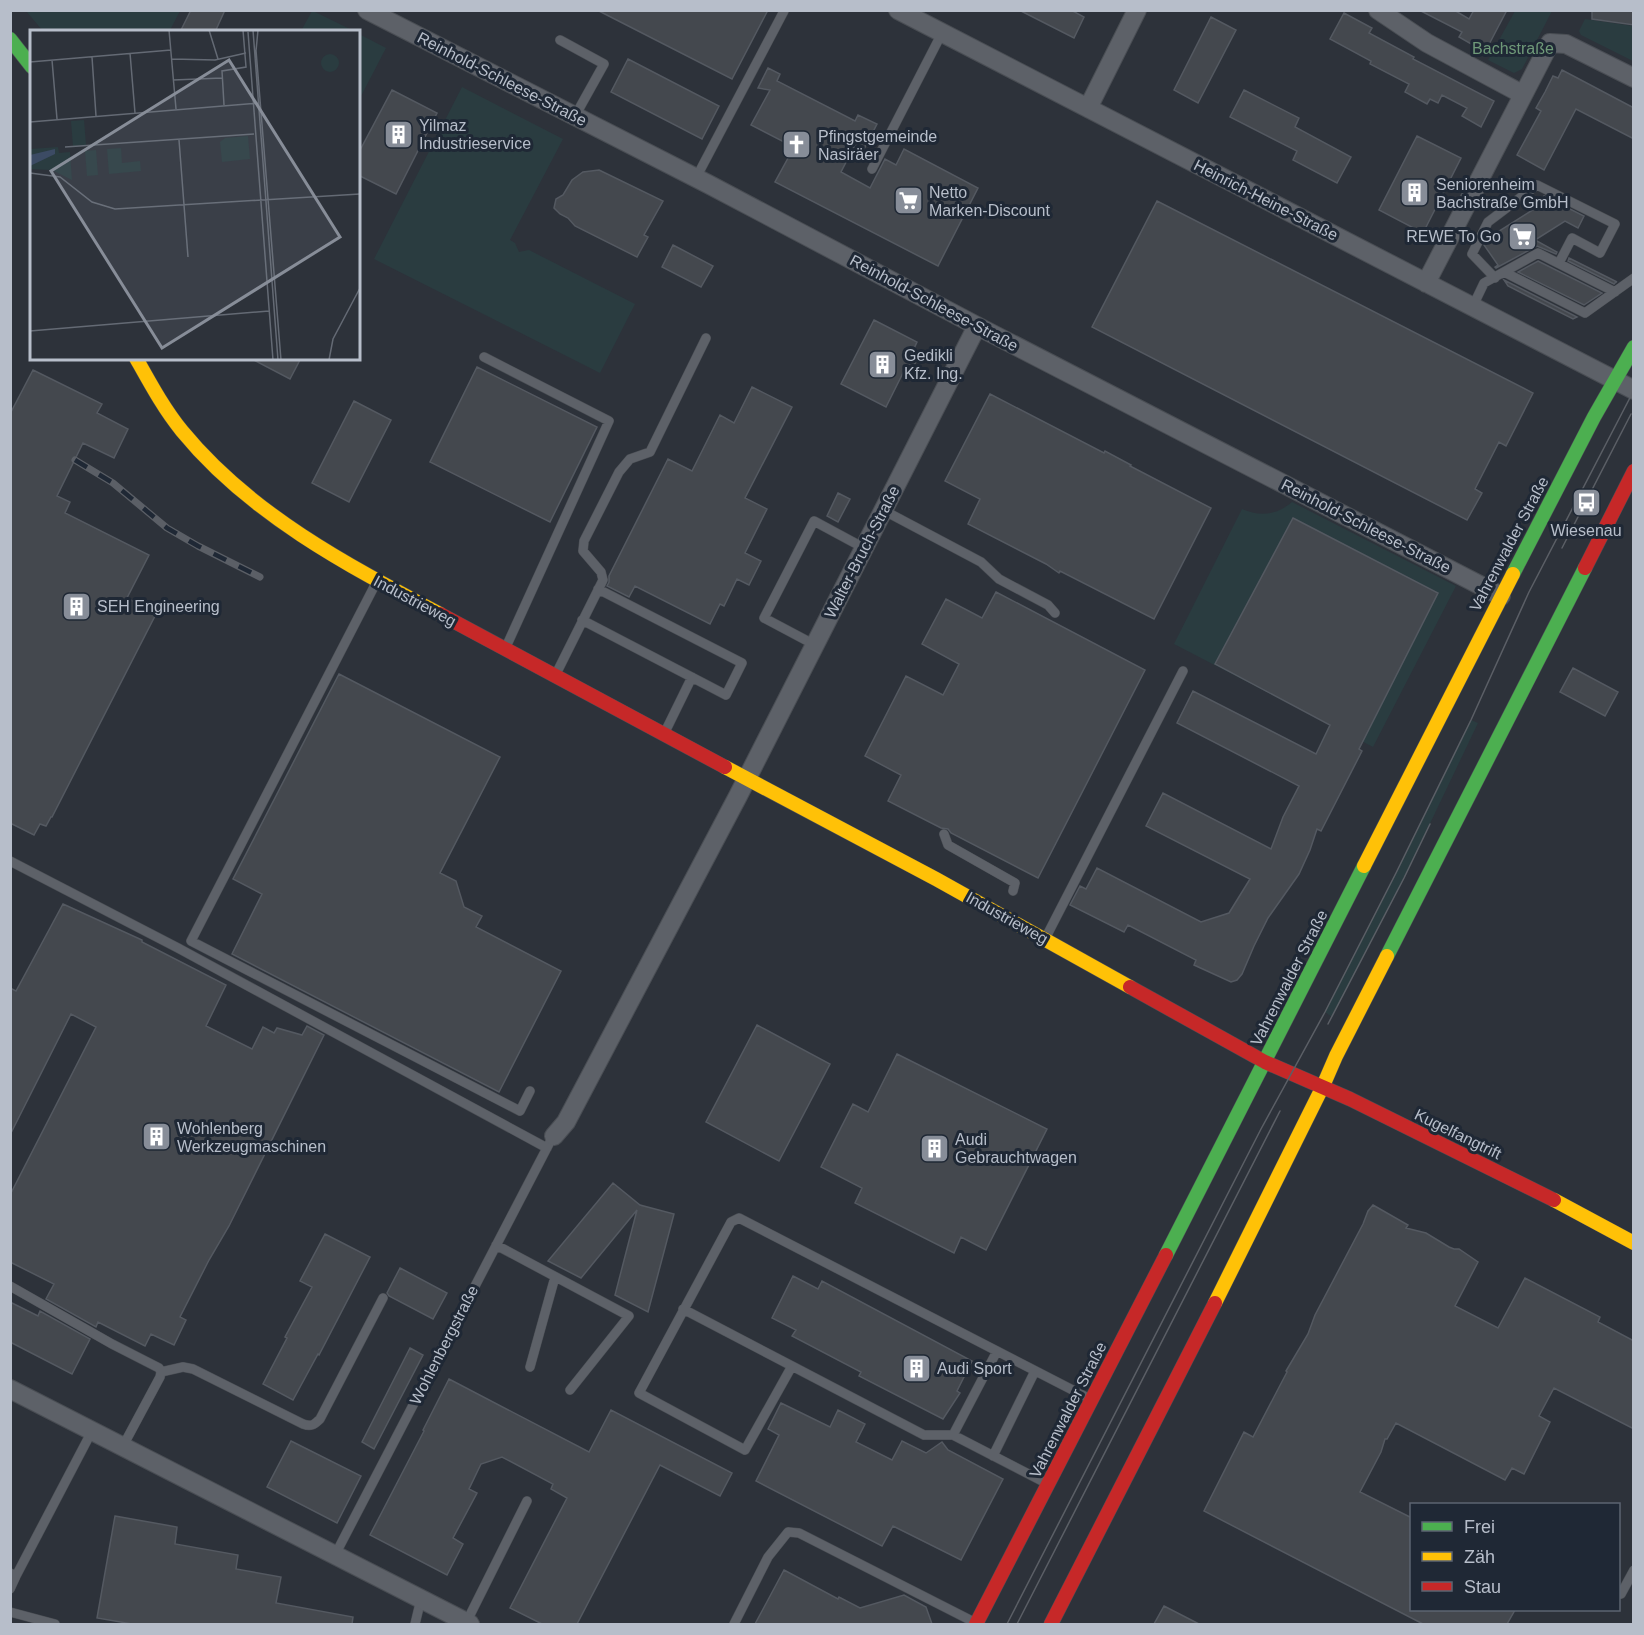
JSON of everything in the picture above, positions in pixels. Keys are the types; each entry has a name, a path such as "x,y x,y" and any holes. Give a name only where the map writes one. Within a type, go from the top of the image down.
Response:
{"main road":[{"path":"10,39 30,64"},
{"name":"Vahrenwalder Straße","path":"977,1624 1265,1062 1406,779 1594,417 1634,347"},
{"name":"Industrieweg","path":"137,360 145,378 176,426 219,472 268,513 325,551 376,581 936,879 1265,1062"},
{"path":"1051,1624 1169,1395 1336,1056 1634,471"},
{"name":"Kugelfangtrift","path":"1265,1062 1323,1086 1532,1188 1634,1243"}],"street":[{"name":"Reinhold-Schleese-Straße","path":"367,10 1501,596"},
{"name":"Heinrich-Heine-Straße","path":"898,10 1634,390"},
{"path":"1088,108 1137,10"},
{"path":"1377,10 1427,43 1522,94"},
{"path":"1426,283 1550,43 1566,44 1634,78"},
{"name":"Walter-Bruch-Straße","path":"747,778 977,326"},
{"path":"551,1142 566,1122 747,778"},
{"path":"10,1389 468,1624"}],"lane":[{"path":"696,178 784,11"},
{"path":"872,170 942,33"},
{"path":"560,40 604,64 575,116"},
{"path":"1495,278 1472,254 1488,222 1537,185 1615,224 1600,253 1572,238 1559,263"},
{"path":"1473,306 1484,283 1538,253 1615,292"},
{"path":"1504,272 1585,313 1634,278"},
{"path":"556,676 603,580 601,572 584,551 584,542 619,472 630,459 650,452 706,338"},
{"path":"484,357 609,421 505,650"},
{"path":"884,510 981,562 999,579 1048,605 1055,613"},
{"path":"815,645 764,618 814,521 864,548"},
{"path":"376,581 191,941 520,1111 530,1091"},
{"path":"582,620 726,695 742,663 598,589"},
{"path":"1045,939 1183,670"},
{"path":"664,734 692,677"},
{"path":"944,834 948,845 1015,883 1013,891"},
{"path":"10,861 551,1142"},
{"name":"Wohlenbergstraße","path":"335,1555 551,1142"},
{"path":"792,1366 746,1450 639,1394 731,1222 739,1218 1092,1400"},
{"path":"496,1245 629,1316 570,1390"},
{"path":"530,1367 555,1276"},
{"path":"10,1286 159,1368 160,1377 123,1446"},
{"path":"161,1372 183,1367 193,1369 303,1424 315,1425 382,1298"},
{"path":"683,1309 924,1435 953,1435 1048,1485"},
{"path":"953,1435 997,1351"},
{"path":"993,1456 1035,1371"},
{"path":"10,1589 13,1575 92,1431"},
{"path":"468,1624 527,1501"},
{"path":"734,1624 768,1557 788,1532 799,1533 977,1624"},
{"path":"1621,1594 1634,1570"},
{"path":"416,1624 421,1599"},
{"path":"10,1612 55,1624"}],"green space":[{"path":"26,11 180,11 170,30 42,30"},
{"path":"313,11 352,30 302,30"},
{"name":"Bachstraße","path":"1515,11 1552,11 1522,69 1514,73 1488,60"},
{"path":"1585,19 1633,26 1633,61 1581,35 1579,31"},
{"path":"360,35 386,48 360,98"},
{"path":"462,87 563,139 510,240 515,243 519,252 529,250 635,304 600,373 374,259"},
{"path":"1292,502 1456,586 1373,747 1174,644 1242,509 1262,514 1280,510"},
{"path":"1471,720 1478,723 1404,878 1332,1017 1325,1012"}],"building":[{"path":"191,10 225,10 216,30 181,30"},
{"path":"597,10 768,10 732,79"},
{"path":"1019,10 1071,10 1084,17 1074,38"},
{"path":"1419,10 1454,10 1469,19 1474,10 1507,10 1485,52 1459,37 1462,32"},
{"path":"1592,10 1634,10 1634,25 1592,19"},
{"path":"1344,13 1372,28 1369,33 1414,57 1413,59 1494,101 1481,127 1462,116 1467,108 1442,95 1438,103 1430,99 1427,104 1405,92 1409,84 1370,64 1371,61 1330,39"},
{"path":"1211,17 1236,30 1198,103 1174,90"},
{"path":"628,59 719,106 702,139 611,92"},
{"path":"768,68 780,74 777,81 855,121 858,115 877,124 863,151 854,147 841,172 870,188 885,159 896,165 904,149 978,188 938,266 775,182 794,147 751,125 770,90 758,88"},
{"path":"1562,70 1634,108 1634,139 1576,109 1544,170 1517,155 1541,111 1536,108 1553,76 1558,78"},
{"name":"Yilmaz Industrieservice","path":"392,90 437,113 396,194 360,176 360,150"},
{"path":"1244,90 1299,118 1295,127 1351,157 1337,183 1293,160 1297,151 1230,117"},
{"name":"Seniorenheim Bachstraße GmbH","path":"1417,136 1461,158 1423,233 1379,210"},
{"path":"599,170 663,201 644,235 648,237 637,257 575,226 554,208 556,199 563,195 572,180 583,172"},
{"path":"1544,196 1584,216 1578,228 1565,221 1535,240 1557,252 1556,254 1537,246 1496,268 1498,265 1484,245 1488,238 1539,206"},
{"path":"1157,201 1533,393 1506,446 1499,442 1475,489 1482,493 1467,520 1092,327"},
{"path":"673,245 713,266 701,287 662,267"},
{"path":"1569,258 1617,282 1614,284 1568,261"},
{"path":"1538,261 1602,293 1584,305 1518,272"},
{"path":"1504,280 1577,317 1573,319 1508,286"},
{"name":"Gedikli Kfz. Ing.","path":"874,320 917,342 912,353 918,357 910,374 904,371 886,407 841,384"},
{"path":"254,360 300,360 290,379"},
{"path":"477,367 597,427 550,522 430,462"},
{"name":"SEH Engineering","path":"33,370 102,404 97,413 128,429 114,458 83,443 57,496 70,502 65,513 149,555 127,598 156,614 52,817 46,826 40,824 34,835 10,823 10,414"},
{"path":"752,387 792,407 745,498 767,509 745,553 761,561 749,585 737,579 724,606 720,604 710,624 635,586 629,597 607,586 609,576 668,459 692,471 720,415 734,423"},
{"path":"990,394 1104,453 1105,451 1211,508 1154,619 1060,571 1059,573 968,524 980,499 945,481"},
{"path":"354,401 391,420 349,502 312,483"},
{"path":"838,493 850,499 838,522 827,516"},
{"path":"1293,518 1438,593 1359,749 1362,751 1321,831 1317,829 1299,874 1268,918 1242,974 1237,980 1231,982 1194,965 1196,960 1128,925 1124,932 1070,905 1080,886 1086,889 1097,868 1201,922 1229,913 1250,879 1146,826 1163,793 1271,849 1283,817 1299,786 1177,723 1193,691 1316,754 1330,725 1215,664"},
{"path":"996,592 1145,670 1038,878 951,833 948,829 941,828 888,801 901,775 865,756 906,676 943,695 959,664 922,644 946,599 982,618"},
{"path":"1573,668 1618,692 1605,716 1560,692"},
{"path":"339,674 500,757 440,873 456,881 464,907 482,916 476,927 561,971 499,1092 232,954 262,894 233,879"},
{"name":"Wohlenberg Werkzeugmaschinen","path":"63,904 142,940 226,985 206,1026 252,1049 263,1027 274,1033 277,1028 302,1035 307,1026 324,1035 229,1226 180,1317 186,1320 174,1345 151,1334 145,1346 98,1322 96,1327 46,1299 54,1284 10,1262 10,1195 96,1027 71,1014 10,1135 10,988 16,991"},
{"path":"757,1025 830,1064 779,1161 706,1122"},
{"name":"Audi Gebrauchtwagen","path":"897,1054 1047,1129 986,1250 961,1237 954,1253 855,1203 862,1188 821,1167 853,1104 868,1112"},
{"path":"613,1183 640,1205 674,1214 648,1312 615,1295 637,1210 581,1278 548,1261"},
{"path":"1373,1205 1408,1225 1406,1228 1426,1233 1449,1247 1459,1249 1478,1262 1455,1306 1498,1328 1525,1278 1600,1317 1598,1322 1634,1341 1634,1429 1554,1388 1539,1416 1550,1422 1524,1474 1512,1468 1505,1480 1396,1423 1385,1439 1381,1452 1360,1492 1410,1517 1410,1611 1514,1611 1507,1624 1423,1624 1204,1511 1244,1432 1253,1437 1286,1371 1308,1334 1315,1315"},
{"path":"325,1234 370,1257 293,1400 263,1384 312,1287 300,1281"},
{"path":"400,1268 447,1293 433,1319 387,1293"},
{"path":"793,1276 818,1289 822,1281 972,1361 957,1391 960,1393 943,1419 859,1376 861,1372 792,1336 796,1330 772,1318"},
{"path":"10,1302 38,1316 40,1311 90,1339 72,1374 10,1342"},
{"path":"410,1348 423,1355 374,1449 362,1442"},
{"path":"449,1379 589,1452 611,1410 732,1473 720,1496 660,1465 577,1624 542,1624 510,1608 567,1498 551,1489 553,1484 502,1457 481,1464 469,1489 477,1493 453,1538 463,1544 447,1575 370,1535"},
{"path":"781,1403 830,1427 838,1410 865,1424 856,1442 892,1460 902,1441 926,1453 942,1442 948,1450 1003,1479 961,1560 893,1526 882,1546 756,1481 779,1435 768,1429"},
{"path":"291,1441 361,1476 337,1523 267,1487"},
{"path":"115,1516 177,1527 175,1544 238,1555 236,1569 281,1577 276,1603 353,1617 352,1624 132,1624 97,1618"},
{"path":"784,1570 860,1608 904,1595 926,1607 932,1624 755,1624"},
{"path":"1164,1606 1199,1624 1154,1624"}],"tram line":[{"path":"1007,1624 1261,1129 1325,1012 1396,873 1471,720 1529,592 1634,390"},
{"path":"1562,548 1631,414"},
{"path":"1328,1024 1430,824"},
{"path":"1017,1624 1280,1111"}],"railway":[{"path":"75,460 113,483 167,528 260,577"}],"traffic: fast":[{"path":"10,39 30,64"},
{"path":"1513,574 1594,417 1634,347"},
{"path":"1387,956 1585,568"},
{"path":"1166,1255 1364,866"}],"traffic: slow":[{"path":"137,360 163,405 182,431 238,488 269,512 335,556 440,614"},
{"path":"1364,866 1513,574"},
{"path":"725,767 936,879 1130,987"},
{"path":"1215,1303 1387,956"},
{"path":"1554,1200 1634,1243"}],"traffic: jam":[{"path":"1585,568 1634,471"},
{"path":"440,614 725,767"},
{"path":"1130,987 1265,1062 1350,1099 1554,1200"},
{"path":"976,1624 1166,1255"},
{"path":"1051,1624 1215,1303"}],"place":[{"name":"Yilmaz Industrieservice","path":"398,134"},
{"name":"Pfingstgemeinde Nasiräer","path":"797,145"},
{"name":"Seniorenheim Bachstraße GmbH","path":"1415,193"},
{"name":"Netto Marken-Discount","path":"908,201"},
{"name":"REWE To Go","path":"1522,236"},
{"name":"Gedikli Kfz. Ing.","path":"883,364"},
{"name":"Wiesenau","path":"1586,502"},
{"name":"SEH Engineering","path":"76,606"},
{"name":"Wohlenberg Werkzeugmaschinen","path":"156,1137"},
{"name":"Audi Gebrauchtwagen","path":"934,1148"},
{"name":"Audi Sport","path":"916,1368"}]}
